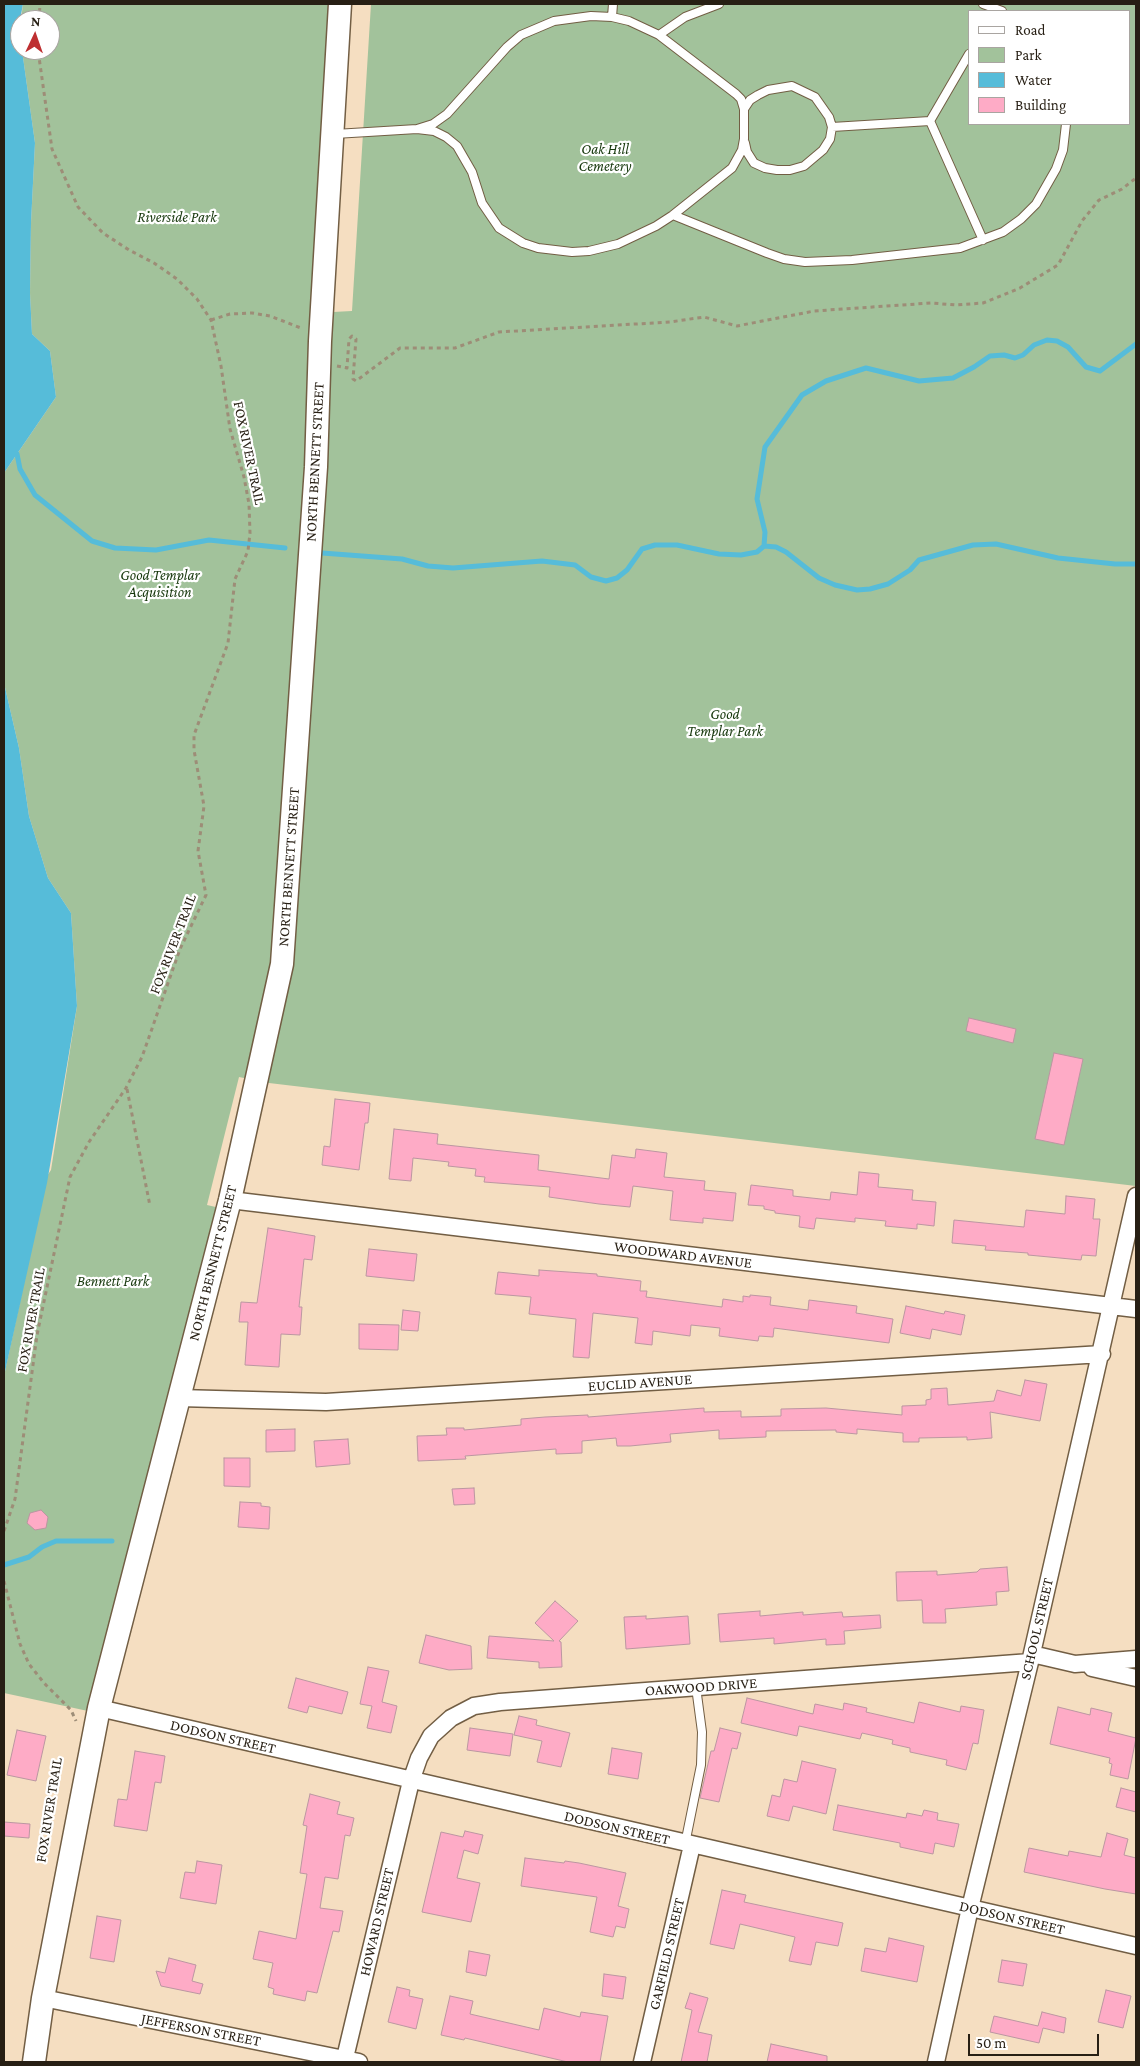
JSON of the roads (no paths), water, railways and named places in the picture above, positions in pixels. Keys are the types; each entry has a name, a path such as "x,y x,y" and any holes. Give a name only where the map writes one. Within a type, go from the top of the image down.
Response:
{"main road":[{"name":"NORTH BENNETT STREET","path":"34,2062 43,1998 99,1708 230,1200 282,964 316,467 320,341 340,4"}],"street":[{"name":"SCHOOL STREET","path":"936,2062 970,1908 1102,1354 1136,1196"},
{"name":"WOODWARD AVENUE","path":"230,1200 1136,1309"},
{"name":"EUCLID AVENUE","path":"179,1398 326,1402 1102,1354"},
{"name":"OAKWOOD DRIVE","path":"411,1781 418,1758 431,1736 451,1718 474,1706 500,1702 1031,1658 1075,1664 1136,1659"},
{"path":"1075,1664 1136,1678"},
{"name":"DODSON STREET","path":"99,1708 689,1845 1136,1946"},
{"name":"HOWARD STREET","path":"349,2061 411,1781"},
{"name":"GARFIELD STREET","path":"642,2062 689,1845"},
{"name":"JEFFERSON STREET","path":"43,1998 349,2061"}],"lane":[{"path":"612,17 613,4"},
{"path":"659,36 685,17 719,4"},
{"path":"987,6 999,10"},
{"path":"417,129 433,124 446,114 507,47 522,35 554,21 591,16 612,17 629,21 659,36 736,94 741,99 744,109 744,139 747,152 754,163 765,168 790,170 804,166 824,150 830,139 832,127 829,117 815,97 792,86 768,90 750,100 744,109"},
{"path":"930,121 968,56"},
{"path":"832,127 930,121"},
{"path":"930,121 983,240"},
{"path":"673,215 767,253 805,262 826,262 960,248 1003,232 1021,219 1036,204 1056,169 1063,150 1066,125"},
{"path":"333,134 417,129 434,131 446,137 457,146 472,172 482,203 499,228 524,243 538,248 572,252 606,248 637,236 673,215 732,168 739,158 744,139"},
{"path":"689,1845 701,1764 702,1732 696,1687"}],"water":[{"path":"4,4 23,4 22,10 10,10 10,60 23,60 35,143 31,223 30,293 32,334 50,351 56,397 4,473"},
{"path":"4,683 19,748 29,816 48,878 71,913 77,1006 47,1183 4,1376"}],"waterway":[{"path":"322,553 402,559 428,566 453,568 542,561 575,565 591,577 606,581 617,578 627,570 642,549 655,545 677,545 719,554 741,555 757,552 764,546 765,532 757,499 765,447 802,395 826,381 866,368 919,381 953,378 990,356 1004,355 1015,358 1023,355 1034,345 1047,340 1057,341 1068,347 1086,367 1100,371 1136,344"},
{"path":"4,453 17,454 20,469 35,495 92,541 115,548 156,550 209,540 285,548"},
{"path":"764,546 776,547 786,552 819,578 835,585 857,590 888,584 910,570 919,560 973,545 996,544 1058,558 1115,564 1136,564"},
{"path":"4,1565 29,1557 42,1547 56,1541 112,1541"}],"park label":[{"name":"Oak Hill Cemetery","path":"605,158"},
{"name":"Riverside Park","path":"177,217"},
{"name":"Good Templar Acquisition","path":"160,584"},
{"name":"Good Templar Park","path":"725,722"},
{"name":"Bennett Park","path":"113,1281"}]}
